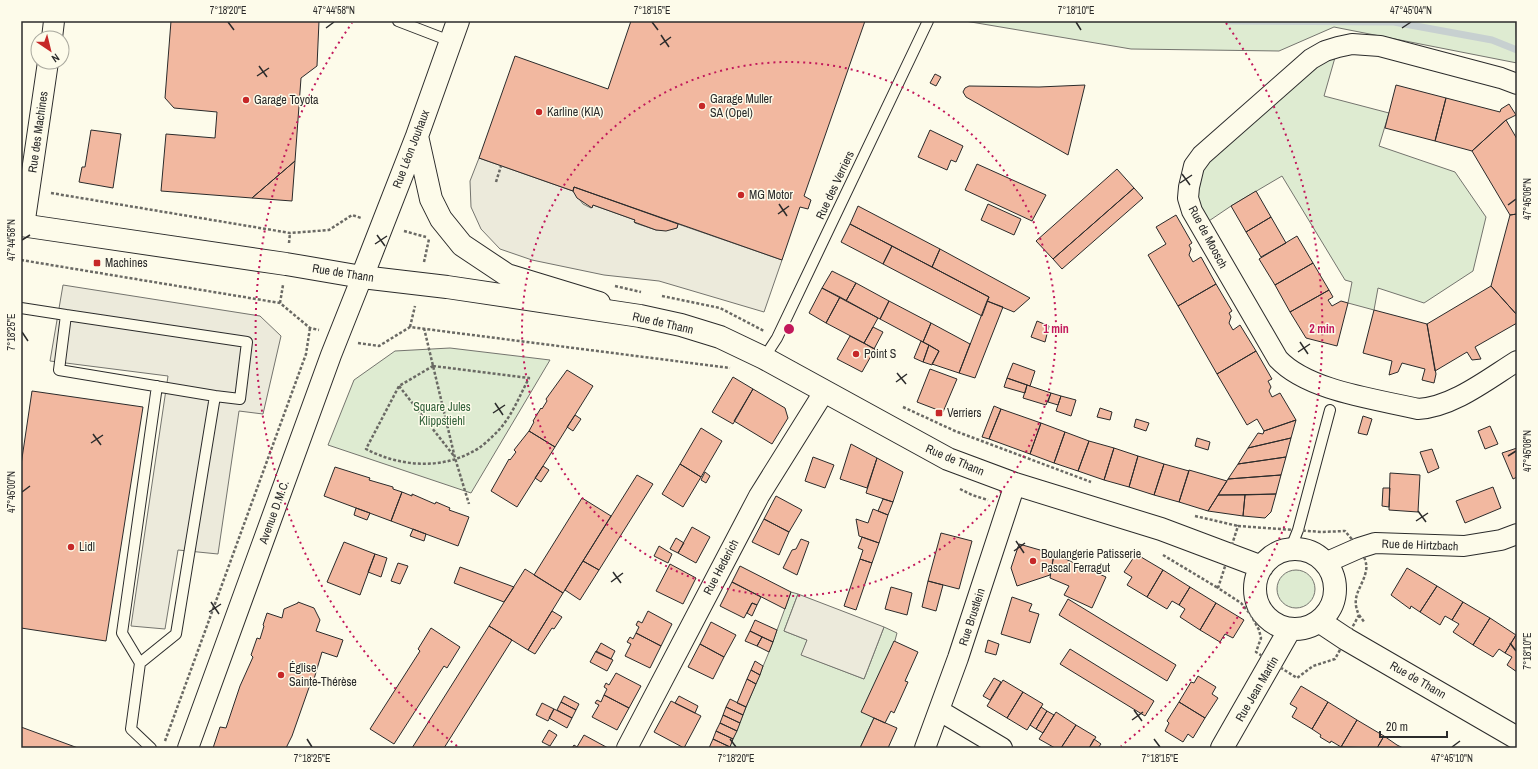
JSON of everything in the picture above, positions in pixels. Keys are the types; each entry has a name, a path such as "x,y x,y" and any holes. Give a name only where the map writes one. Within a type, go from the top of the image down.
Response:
{"main road":[{"name":"Rue Léon Jouhaux","path":"362,277 417,136 458,21"},
{"path":"417,136 431,199 441,219 462,245 507,275 640,316"},
{"name":"Rue de Thann","path":"22,226 286,264 362,277 447,287 640,316 681,325 720,338 764,358 948,459 1014,484 1160,528 1262,567"},
{"path":"1294,540 1301,550 1314,554 1326,563 1333,577 1334,597 1331,607 1319,621 1306,628 1290,629 1273,623 1260,608 1256,589 1257,577 1262,567 1294,540"},
{"name":"Rue de Thann","path":"1319,621 1346,639 1517,738"},
{"name":"Rue Jean Martin","path":"1222,748 1290,629"}],"street":[{"name":"Rue de Moosch","path":"1517,84 1501,78 1380,46 1352,44 1325,51 1300,68 1202,155 1194,166 1188,198 1200,227 1278,359 1298,376 1335,389 1418,409 1429,408 1453,399 1517,361"},
{"name":"Rue des Machines","path":"22,226 30,190 47,70"},
{"name":"Avenue D.M.C.","path":"188,748 338,335 362,277"},
{"name":"Rue Hederich","path":"627,748 759,496 824,392"},
{"name":"Rue Brustlein","path":"925,748 940,711 1014,484"},
{"name":"Rue de Hirtzbach","path":"1326,563 1369,544 1384,542 1464,546 1501,540 1517,534"},
{"path":"940,711 1002,748"}],"lane":[{"path":"398,21 450,41"},
{"name":"Rue des Verriers","path":"764,358 777,338 928,21"},
{"path":"21,308 247,342 240,399 59,370 66,315"},
{"path":"151,748 131,729 140,663 122,634 157,386"},
{"path":"140,663 176,634 215,396"},
{"path":"1294,540 1330,410"}],"path":[{"path":"496,182 501,166"},
{"path":"30,190 290,233 329,230 352,215 429,238"},
{"path":"21,260 280,303 310,328 306,354 162,748"},
{"path":"338,335 361,344 379,346 410,327"},
{"path":"424,328 456,458 469,504"},
{"path":"433,366 529,378 513,410 498,430 473,452 437,464 412,464 379,456 366,449 399,386 433,366"},
{"path":"399,386 456,458"},
{"path":"1238,526 1294,540 1322,532 1345,531 1358,548 1365,560 1366,571 1356,598 1355,607 1359,616 1335,659 1313,666 1297,678 1273,661 1256,652 1261,638 1259,630 1241,603 1218,588 1238,526"}],"green space":[{"path":"965,21 1516,21 1517,63 1334,27 1279,51 1131,49"},
{"path":"1338,47 1324,96 1389,113 1379,146 1455,172 1486,217 1473,271 1424,303 1378,288 1374,310 1348,303 1352,282 1345,280 1282,176 1231,206 1200,227 1191,177"},
{"name":"Square Jules Klippstiehl","path":"450,348 550,360 471,493 328,445 354,380 395,351"},
{"path":"1292,570 1300,570 1310,575 1314,582 1314,596 1310,603 1300,608 1292,608 1282,603 1280,600 1277,593 1277,585 1282,575 1285,573"},
{"path":"791,592 798,594 784,631 807,640 802,655 864,679 884,627 897,633 874,718 860,748 729,748 769,652"}],"shaded area":[{"path":"479,158 573,191 583,204 591,208 593,205 635,220 635,223 656,230 677,228 678,224 782,260 764,312 659,281 604,275 532,260 500,249 481,229 471,207 470,181"},
{"path":"63,285 260,316 281,336 263,414 239,411 218,554 178,550 165,629 131,626 168,376 50,361"},
{"path":"798,594 884,627 864,679 801,655 807,640 784,631"}],"building":[{"path":"171,21 319,21 317,66 301,78 295,161 252,198 161,191 166,134 215,138 217,112 174,108 165,98"},
{"path":"631,21 865,21 804,196 811,200 808,209 800,207 782,260 574,187 573,191 479,158 515,56 608,89"},
{"path":"935,74 941,77 936,86 930,83"},
{"path":"1085,85 1068,155 966,97 963,92 965,88 969,86 1039,87"},
{"path":"1396,85 1446,98 1435,141 1385,128"},
{"path":"1446,98 1500,112 1501,109 1509,104 1516,115 1506,120 1472,151 1435,141"},
{"path":"1506,120 1517,139 1517,214 1510,215 1472,151"},
{"path":"91,130 121,134 113,188 79,182 82,167 85,167"},
{"path":"930,130 963,146 956,162 951,160 947,170 918,157"},
{"path":"295,161 292,201 252,198"},
{"path":"977,164 1046,195 1032,221 965,190"},
{"path":"1117,169 1134,188 1053,259 1036,241"},
{"path":"574,187 678,224 677,228 666,231 656,230 634,222 635,220 593,205 592,208 577,198 573,191"},
{"path":"1134,188 1143,198 1062,269 1053,259"},
{"path":"1256,191 1271,217 1246,232 1231,206"},
{"path":"988,204 1021,219 1014,235 981,220"},
{"path":"858,206 940,249 932,267 850,224"},
{"path":"1517,214 1517,315 1491,286 1510,215"},
{"path":"1176,215 1192,243 1189,245 1191,249 1189,255 1193,262 1201,257 1216,284 1178,306 1148,255 1166,244 1156,227"},
{"path":"1271,217 1286,243 1261,257 1246,232"},
{"path":"850,224 892,246 883,264 841,242"},
{"path":"1297,236 1313,263 1275,285 1259,259"},
{"path":"892,246 989,297 982,316 883,264"},
{"path":"940,249 1030,298 1014,312 987,301 989,297 932,267"},
{"path":"1313,263 1329,290 1290,312 1275,285"},
{"path":"832,271 856,283 846,301 822,288"},
{"path":"856,283 889,301 880,319 846,301"},
{"path":"1216,284 1232,311 1229,313 1231,317 1229,323 1233,330 1240,325 1256,351 1217,374 1178,306"},
{"path":"1491,286 1517,315 1517,323 1475,347 1481,359 1472,360 1467,352 1435,371 1427,324"},
{"path":"822,288 840,297 826,323 809,313"},
{"path":"1329,290 1333,297 1328,300 1332,306 1341,301 1348,303 1337,346 1306,338 1290,312"},
{"path":"840,297 878,318 864,343 826,323"},
{"path":"889,301 931,323 923,342 880,319"},
{"path":"987,301 1003,307 975,378 959,373"},
{"path":"1374,310 1427,324 1436,374 1434,383 1422,380 1425,369 1402,363 1398,372 1389,375 1392,361 1363,353"},
{"path":"1037,321 1049,326 1045,342 1031,337"},
{"path":"931,323 970,344 959,373 932,364 939,351 923,342"},
{"path":"873,327 883,332 874,349 864,343"},
{"name":"Point S","path":"850,336 875,349 862,372 837,359"},
{"path":"921,341 929,345 923,362 914,358"},
{"path":"929,345 939,351 932,365 923,362"},
{"path":"1256,351 1272,379 1268,381 1271,387 1269,391 1272,397 1280,393 1296,420 1264,431 1257,419 1247,425 1217,374"},
{"path":"1013,363 1035,371 1030,386 1007,378"},
{"path":"930,369 957,379 943,412 917,402"},
{"path":"567,370 593,386 555,447 529,431 534,422 533,421 547,401 546,399"},
{"path":"733,377 753,389 733,424 712,412"},
{"path":"1007,378 1027,385 1025,393 1004,387"},
{"path":"1027,385 1051,393 1046,405 1023,398"},
{"path":"753,389 785,408 788,418 772,444 734,421"},
{"name":"Lidl","path":"32,391 143,407 106,641 21,628 21,465"},
{"path":"1051,393 1061,396 1058,405 1048,402"},
{"path":"1061,396 1076,400 1071,416 1056,411"},
{"path":"994,406 1001,409 989,439 982,437"},
{"path":"1100,408 1112,412 1110,420 1097,417"},
{"path":"1001,409 1041,423 1030,454 989,439"},
{"path":"575,415 581,419 573,431 567,427"},
{"path":"1363,416 1372,419 1367,435 1358,433"},
{"path":"1136,419 1149,423 1146,431 1134,427"},
{"path":"1296,420 1291,438 1248,448 1258,433 1263,434 1264,431"},
{"path":"1041,423 1065,432 1054,463 1030,454"},
{"path":"1490,426 1498,444 1485,449 1478,431"},
{"path":"701,428 722,441 701,477 680,464"},
{"path":"529,431 555,447 517,507 491,491 509,459 510,460 516,452 514,450"},
{"path":"1065,432 1089,441 1078,471 1054,463"},
{"path":"1197,438 1210,442 1208,450 1195,446"},
{"path":"1291,438 1286,457 1238,464 1248,448"},
{"path":"1089,441 1114,448 1104,480 1078,471"},
{"path":"851,444 877,458 867,488 840,479"},
{"path":"1114,448 1138,456 1129,487 1104,480"},
{"path":"1517,448 1517,477 1513,479 1502,453"},
{"path":"1432,449 1439,468 1428,473 1420,452"},
{"path":"1138,456 1164,464 1154,495 1129,487"},
{"path":"813,457 834,465 825,488 805,481"},
{"path":"1286,457 1281,475 1228,479 1238,464"},
{"path":"877,458 903,472 893,502 866,493"},
{"path":"680,464 701,477 683,507 662,494"},
{"path":"1164,464 1189,471 1179,502 1154,495"},
{"path":"543,466 549,470 541,482 535,478"},
{"path":"335,467 370,478 369,480 393,487 393,489 402,492 391,521 324,496"},
{"path":"1189,470 1227,481 1208,511 1179,502"},
{"path":"705,472 710,476 706,483 701,480"},
{"path":"1390,473 1420,475 1418,512 1389,510"},
{"path":"637,475 653,484 599,570 583,561"},
{"path":"1281,475 1276,494 1218,495 1228,479"},
{"path":"1493,487 1501,508 1465,523 1456,501"},
{"path":"1383,488 1390,488 1389,507 1382,506"},
{"path":"402,492 412,496 412,494 435,504 436,502 450,508 449,510 469,517 458,546 391,521"},
{"path":"1276,494 1271,512 1265,518 1243,516 1245,495"},
{"path":"1218,495 1245,495 1243,516 1208,511"},
{"path":"776,496 802,510 789,532 764,519"},
{"path":"582,498 611,516 563,593 534,575"},
{"path":"883,499 893,502 888,515 878,511"},
{"path":"356,508 370,513 367,520 354,515"},
{"path":"873,509 888,515 879,543 859,536 856,519 868,523"},
{"path":"764,519 789,532 779,555 752,542"},
{"path":"692,527 710,537 696,563 678,553"},
{"path":"413,529 426,534 424,541 410,536"},
{"path":"941,533 972,541 959,589 928,581"},
{"path":"862,537 879,543 872,563 860,559 863,550 858,548"},
{"path":"676,538 684,543 678,553 670,549"},
{"path":"801,539 809,542 797,575 783,568 792,550 796,549"},
{"path":"344,542 375,554 360,595 327,582"},
{"name":"Boulangerie Patisserie Pascal Ferragut","path":"1019,544 1054,554 1050,575 1017,586 1011,568"},
{"path":"659,546 672,554 668,563 654,556"},
{"path":"375,554 387,558 381,577 368,572"},
{"path":"1054,554 1106,577 1092,608 1064,595 1069,586 1050,578"},
{"path":"1136,554 1163,570 1147,597 1127,585 1132,577 1124,572"},
{"path":"860,559 872,563 856,610 844,606"},
{"path":"583,561 599,570 580,600 565,590"},
{"path":"398,563 408,566 400,584 391,581"},
{"path":"670,564 696,578 683,604 656,591"},
{"path":"740,566 791,592 785,609 732,582"},
{"path":"460,567 514,587 504,602 454,583"},
{"path":"1407,568 1437,586 1420,612 1411,606 1410,609 1391,595"},
{"path":"525,569 563,593 528,650 489,626"},
{"path":"1163,570 1190,587 1179,605 1172,601 1167,609 1147,597"},
{"path":"928,581 943,585 936,611 922,607"},
{"path":"732,582 761,597 757,605 752,603 744,618 720,606"},
{"path":"1437,586 1463,602 1452,620 1445,616 1440,625 1420,612"},
{"path":"891,587 912,593 907,615 885,609"},
{"path":"1190,587 1216,603 1200,630 1180,617 1185,609 1179,605"},
{"path":"1012,597 1032,604 1029,611 1039,614 1030,643 1001,634"},
{"path":"1068,599 1176,665 1167,681 1059,615"},
{"name":"Église Sainte-Thérèse","path":"298,602 314,608 320,620 316,631 343,640 337,657 322,652 314,679 312,679 292,736 286,748 213,748 220,727 226,728 240,686 253,657 251,655 257,638 260,639 267,613 282,618 284,609"},
{"path":"1463,602 1490,618 1473,645 1453,632 1459,624 1452,620"},
{"path":"752,603 757,605 752,616 747,613"},
{"path":"1216,603 1244,620 1233,638 1225,634 1220,642 1200,630"},
{"path":"552,611 562,617 554,629 552,628 535,654 528,650"},
{"path":"648,611 672,624 661,646 636,633 639,627 636,625 638,621 642,623"},
{"path":"1490,618 1516,635 1505,653 1499,649 1493,657 1473,645"},
{"path":"755,620 777,630 773,642 750,631"},
{"path":"711,622 736,635 724,657 700,644"},
{"path":"489,626 512,640 444,748 412,748"},
{"path":"431,628 460,647 447,668 444,666 394,744 370,729 420,651 418,649"},
{"path":"750,631 762,637 757,646 745,641"},
{"path":"636,633 661,646 650,668 625,656 631,644 627,642 630,637 633,639"},
{"path":"1516,635 1517,672 1507,665 1512,657 1505,653"},
{"path":"762,637 773,642 769,652 757,646"},
{"path":"988,640 999,644 996,655 985,652"},
{"path":"894,641 918,652 905,681 908,682 894,713 891,711 885,723 861,712"},
{"path":"601,643 615,651 611,659 596,652"},
{"path":"700,644 724,657 713,679 688,667"},
{"path":"1070,649 1154,701 1145,716 1060,664"},
{"path":"596,651 613,660 607,671 590,662"},
{"path":"755,661 763,666 760,675 751,670"},
{"path":"751,670 760,675 756,684 747,679"},
{"path":"616,673 641,686 629,708 604,695 607,689 604,687 606,683 609,685"},
{"path":"1198,676 1216,687 1212,694 1218,698 1205,718 1179,702 1191,682 1194,683"},
{"path":"994,678 1001,682 990,700 983,696"},
{"path":"747,679 756,684 746,707 737,703"},
{"path":"1003,680 1023,692 1007,718 987,706"},
{"path":"1301,686 1328,702 1312,729 1292,717 1297,708 1290,704"},
{"path":"1023,692 1043,704 1027,730 1007,718"},
{"path":"604,695 629,708 617,730 592,717 599,705 595,703 597,700 601,702"},
{"path":"564,696 579,704 576,710 561,702"},
{"path":"679,696 698,706 695,713 675,703"},
{"path":"730,699 746,707 743,715 726,707"},
{"path":"671,701 701,716 684,748 654,732"},
{"path":"561,702 576,710 572,718 557,710"},
{"path":"1179,702 1205,718 1193,738 1188,734 1183,742 1165,731 1169,723 1167,721"},
{"path":"1328,702 1357,720 1341,747 1320,737 1321,735 1312,729"},
{"path":"542,703 554,709 548,721 536,715"},
{"path":"726,707 743,715 740,723 723,715"},
{"path":"1041,707 1047,711 1036,729 1030,725"},
{"path":"554,709 572,718 567,728 549,718"},
{"path":"1047,711 1054,715 1043,733 1036,729"},
{"path":"1056,712 1076,725 1061,748 1055,748 1039,739"},
{"path":"723,715 740,723 737,731 720,723"},
{"path":"874,718 897,728 888,748 860,748"},
{"path":"1357,720 1384,736 1377,748 1341,747"},
{"path":"720,723 737,731 733,739 716,731"},
{"path":"1076,725 1096,737 1089,748 1061,748"},
{"path":"21,727 78,748 21,748"},
{"path":"549,730 557,735 550,746 542,742"},
{"path":"716,731 733,739 730,747 713,739"},
{"path":"584,735 608,748 572,748 574,745 577,747"},
{"path":"1384,736 1397,745 1403,748 1377,748"},
{"path":"713,739 730,747 709,748"},
{"path":"1094,739 1101,744 1098,748 1089,748"}],"waterway":[{"path":"1229,21 1394,22 1492,40 1517,50"}],"place":[{"name":"Garage Toyota","path":"246,100"},
{"name":"Garage Muller SA (Opel)","path":"702,106"},
{"name":"Karline (KIA)","path":"539,112"},
{"name":"MG Motor","path":"741,195"},
{"name":"Machines","path":"97,263"},
{"name":"Point S","path":"856,354"},
{"name":"Verriers","path":"939,413"},
{"name":"Lidl","path":"71,547"},
{"name":"Boulangerie Patisserie Pascal Ferragut","path":"1033,561"},
{"name":"Église Sainte-Thérèse","path":"281,675"}]}
